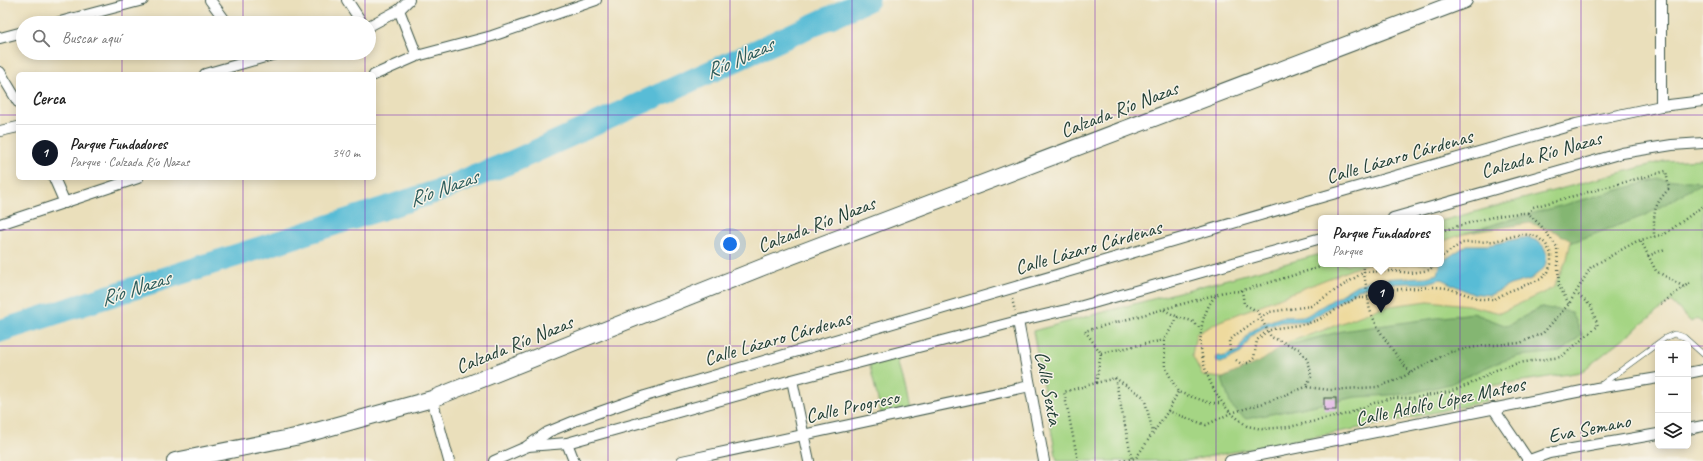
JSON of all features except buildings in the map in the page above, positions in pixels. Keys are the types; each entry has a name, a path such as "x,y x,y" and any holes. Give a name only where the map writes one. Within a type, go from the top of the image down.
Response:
{"main road":[{"name":"Calzada Río Nazas","path":"175,461 295,437 432,399 768,265 1464,0"}],"street":[{"path":"82,16 143,0"},
{"path":"210,0 222,16"},
{"path":"347,0 357,16"},
{"path":"376,22 399,10 410,0"},
{"path":"376,74 417,56 492,36 596,0"},
{"path":"1661,0 1661,106"},
{"path":"399,10 417,56"},
{"path":"0,38 16,34"},
{"path":"210,72 242,60"},
{"path":"0,72 16,99"},
{"name":"Calle Lázaro Cárdenas","path":"494,461 526,446 548,432 576,420 645,396 1576,124 1661,106 1703,101"},
{"path":"0,131 16,127"},
{"name":"Calzada Río Nazas","path":"1404,215 1622,153 1672,145 1703,143"},
{"path":"55,180 65,203"},
{"path":"0,224 132,180"},
{"path":"526,446 567,443 792,380 1018,321 1079,307 1318,239"},
{"name":"Calle Sexta","path":"1018,321 1044,461"},
{"path":"1691,372 1703,370"},
{"name":"Calle Adolfo López Mateos","path":"1230,461 1280,457 1493,408 1655,378"},
{"path":"792,380 809,461"},
{"name":"Calle Progreso","path":"682,461 1030,386"},
{"path":"432,399 449,461"},
{"path":"1493,408 1528,461"},
{"path":"1691,428 1703,426"},
{"name":"Eva Semano","path":"1528,461 1549,453 1655,435"},
{"path":"567,443 574,461"}],"lane":[{"path":"1598,388 1665,338 1674,334 1684,337 1703,354"}],"path":[{"path":"1528,214 1533,207 1666,171 1669,189 1660,198 1656,207 1654,216 1654,237"},
{"path":"1168,411 1206,425 1231,413 1264,403 1306,387 1330,390 1377,387 1397,380 1450,352 1481,346 1520,343 1543,333 1569,304 1591,267 1641,241 1665,234 1703,206"},
{"path":"1444,231 1487,218 1514,214 1528,214 1542,227 1557,247 1559,286 1569,304"},
{"path":"1236,360 1240,363 1249,362 1254,358 1258,340 1267,330 1306,324 1318,320 1356,298 1369,298 1385,290 1435,287 1447,288 1480,298 1494,298 1541,278 1548,272 1551,264 1551,254 1546,244 1536,236 1522,234 1494,241 1462,243 1444,255"},
{"path":"1641,241 1656,271 1684,286"},
{"path":"1648,256 1666,249"},
{"path":"1096,383 1101,353 1085,331 1219,294 1242,290 1320,267"},
{"path":"1364,267 1364,277 1369,298 1369,308 1374,320 1410,373"},
{"path":"1230,350 1229,341 1261,319 1275,311 1311,306 1364,272 1393,271 1411,273 1430,270 1432,267"},
{"path":"1661,304 1684,286 1692,282"},
{"path":"1009,289 1018,321"},
{"path":"1242,290 1244,304 1256,311 1271,338 1299,350 1306,358 1310,367 1311,377 1306,387"},
{"path":"1219,294 1210,303 1202,321 1201,352 1210,382 1221,402 1231,413 1247,426 1262,429 1289,427 1348,414 1374,403 1391,398 1413,398 1448,392 1468,385 1496,370 1518,362 1561,357 1598,326 1591,306 1576,293"},
{"path":"1163,310 1178,317 1192,321 1202,330"},
{"path":"1178,317 1164,340 1165,367 1178,392 1210,403 1221,402"},
{"path":"1101,353 1164,340"},
{"path":"1115,378 1132,458"},
{"path":"1078,461 1064,392 1115,378 1144,397 1154,433"},
{"path":"1122,461 1136,458 1168,411 1178,392"}],"green space":[{"path":"1703,159 1703,324 1697,318 1691,322 1671,301 1581,372 1483,387 1487,401 1386,423 1185,461 1057,461 1033,331 1318,255 1318,267 1444,267 1444,220 1664,161"},
{"path":"1659,179 1703,182 1646,215 1565,245 1463,234 1505,221"},
{"path":"1541,307 1572,312 1582,335 1560,352 1519,356 1494,364 1450,384 1407,394 1356,397 1246,419 1231,406 1222,379 1279,348 1342,331 1473,313 1507,326"},
{"path":"897,354 910,409 882,417 869,362"}],"sand":[{"path":"1530,223 1556,232 1571,241 1567,259 1553,288 1500,313 1468,305 1428,301 1383,307 1288,342 1263,360 1223,378 1203,376 1192,355 1196,334 1220,321 1357,267 1444,267 1444,241 1463,234"}],"water":[{"path":"1521,238 1528,238 1539,242 1543,246 1546,255 1544,268 1531,279 1510,285 1490,295 1470,293 1441,279 1427,283 1374,285 1357,290 1308,321 1281,322 1263,328 1251,336 1241,353 1221,363 1217,362 1216,359 1218,356 1222,357 1238,351 1249,333 1262,324 1281,317 1306,316 1355,286 1374,279 1426,277 1438,274 1440,267 1444,267 1444,260 1467,245 1489,245"}],"waterway":[{"name":"Río Nazas","path":"0,331 438,191 516,160 868,0"}],"place":[{"name":"Parque Fundadores","path":"1381,313"}]}
